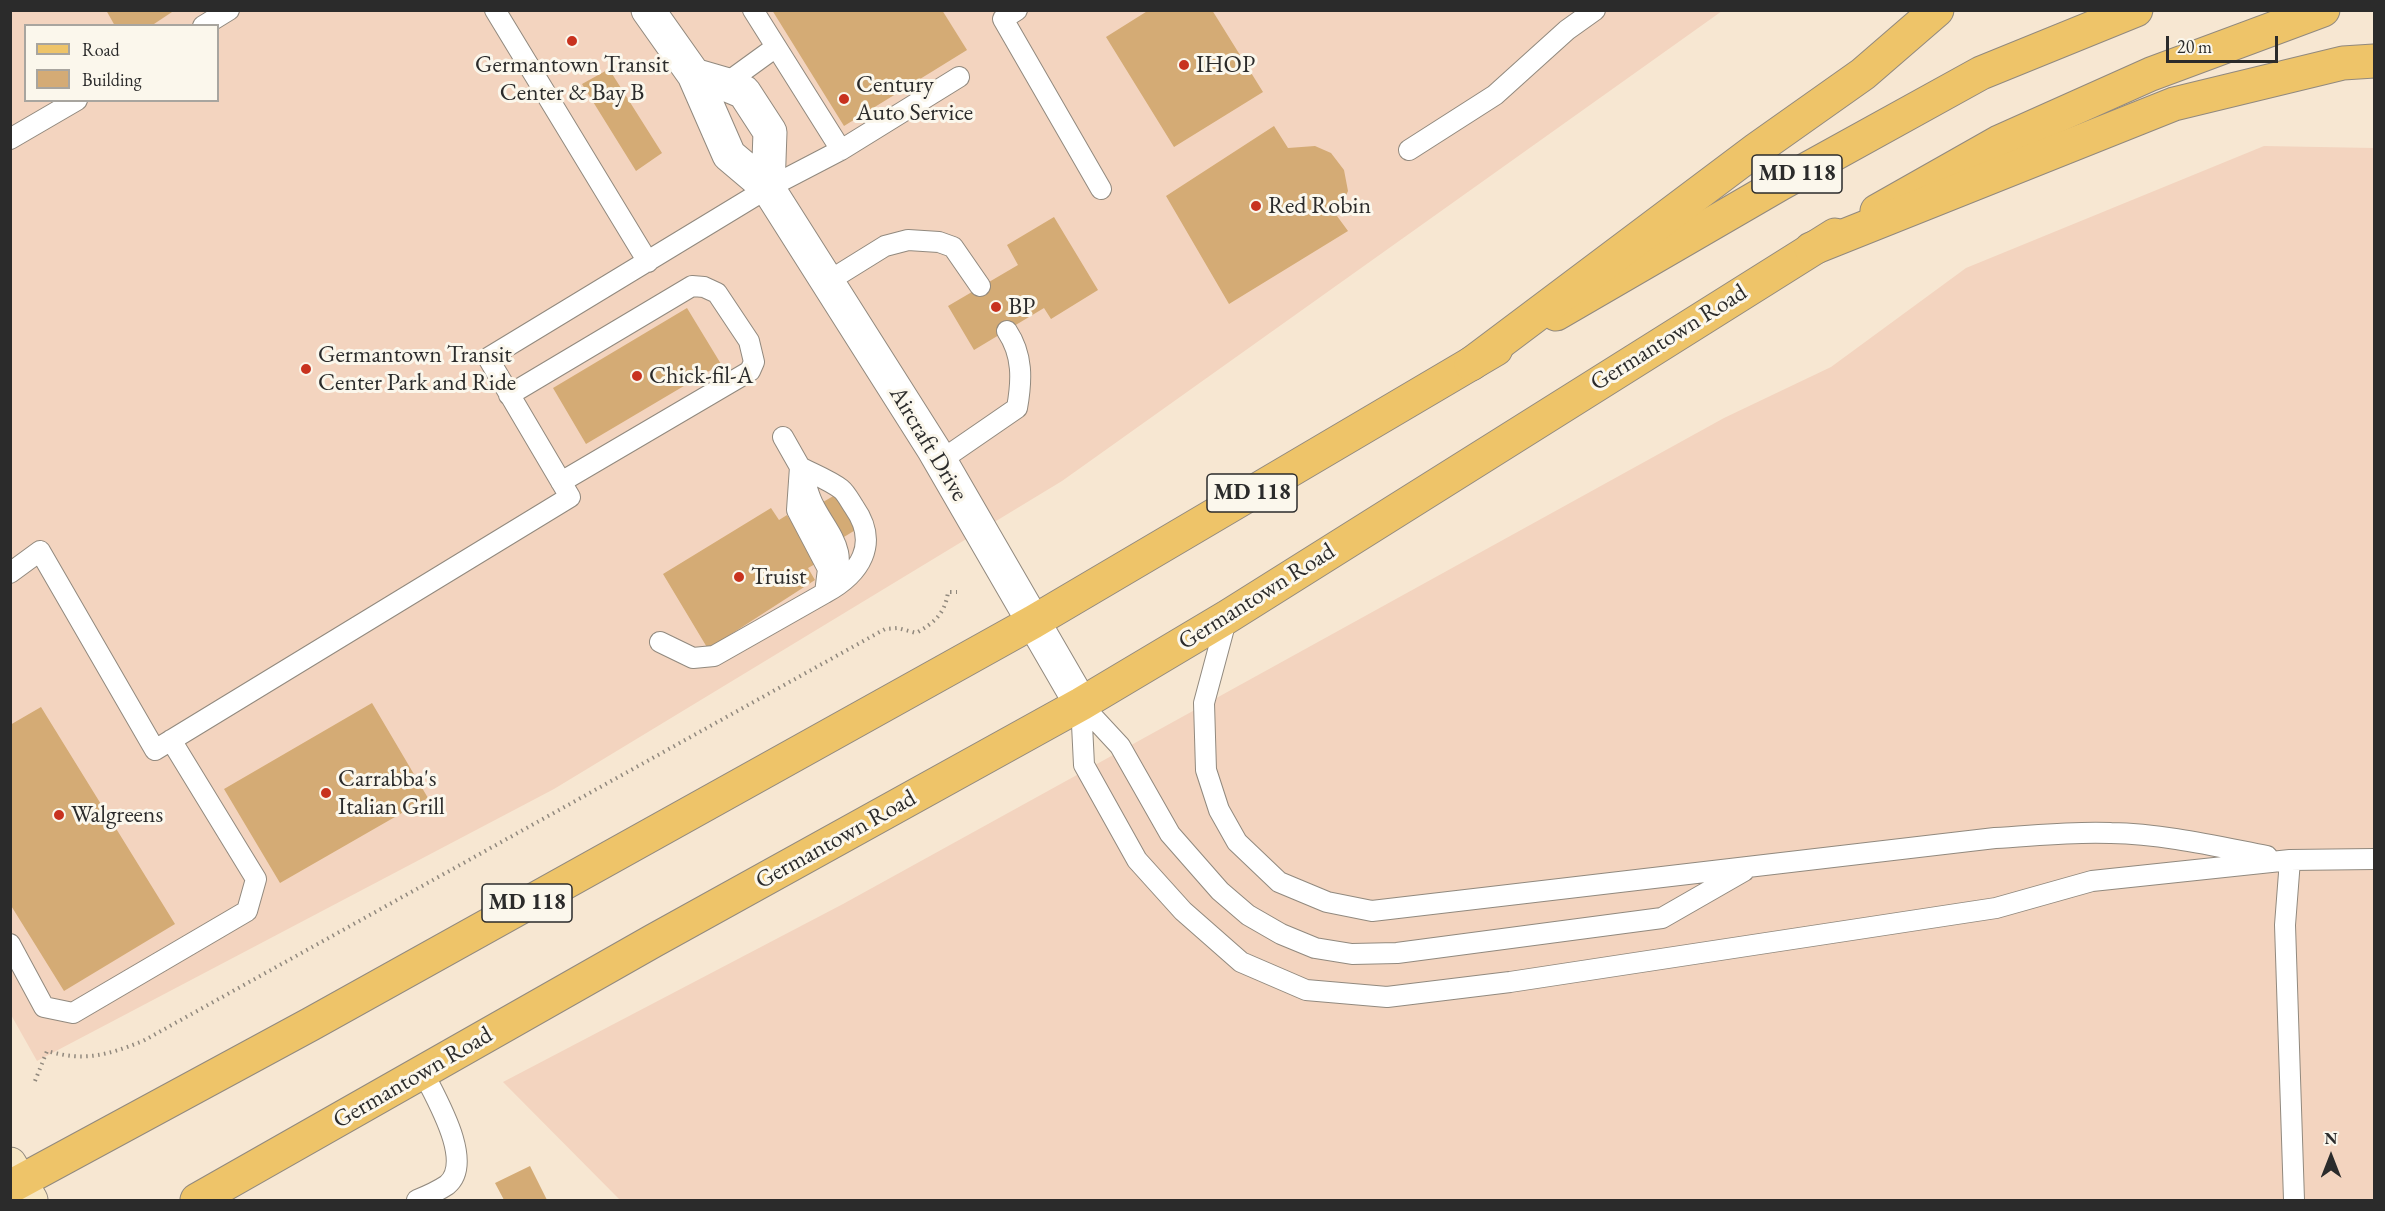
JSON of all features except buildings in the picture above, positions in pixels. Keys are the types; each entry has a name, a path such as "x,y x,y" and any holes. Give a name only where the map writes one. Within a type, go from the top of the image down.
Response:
{"main road":[{"path":"1471,364 1757,149 1863,74 1937,10"},
{"name":"MD 118","path":"18,1183 311,1024 1033,622 1780,184 1981,73 2136,10"},
{"name":"Germantown Road","path":"216,1196 423,1072 653,941 1081,704 1227,617 1811,249 1999,142 2151,74 2323,10"},
{"path":"1811,249 2174,104 2343,63 2374,61"}],"street":[{"name":"Aircraft Drive","path":"648,10 694,75 729,155 768,188 940,461 1081,704"},
{"path":"694,75 744,92 770,132 768,188"}],"lane":[{"path":"206,24 229,10"},
{"path":"495,10 648,262"},
{"path":"753,10 841,150"},
{"path":"1409,150 1495,95 1568,30 1595,10"},
{"path":"1004,13 1101,189"},
{"path":"725,84 776,47"},
{"path":"10,573 40,551 155,750 570,497 488,358 768,188 841,150 959,77"},
{"path":"11,137 72,102"},
{"path":"828,282 885,246 908,240 939,242 953,247 980,286"},
{"path":"509,395 692,286 704,287 717,293 749,341 754,362 750,371 561,482"},
{"path":"940,461 1017,408 1022,383 1016,344 1007,331"},
{"path":"660,642 693,658 714,657 844,582 857,568 865,548 866,534 863,520 842,489 800,467 783,437"},
{"path":"800,467 796,510 828,569 825,593"},
{"path":"1227,617 1204,702 1206,770 1218,810 1237,842 1279,882 1327,902 1372,911 1995,838 2109,832 2158,836 2290,860"},
{"path":"1081,704 1120,746 1170,834 1220,891 1248,915 1281,934 1315,948 1352,954 1397,953 1662,918 1751,867"},
{"path":"1081,704 1084,765 1137,860 1183,911 1241,962 1306,990 1387,997 1510,982 1996,908 2092,881 2290,860 2374,859"},
{"path":"10,944 44,1007 73,1013 247,911 256,879 171,740"},
{"path":"2290,860 2285,925 2294,1200"},
{"path":"417,1200 453,1192 458,1162 453,1136 423,1072"}],"path":[{"path":"35,1081 47,1051 64,1056 86,1058 110,1054 143,1041 885,628 898,628 916,633 934,623 942,614 948,592 957,592"}],"shaded area":[{"path":"10,11 1722,11 1062,481 554,789 37,1061 10,1013"},
{"path":"2264,146 2374,148 2374,1200 620,1200 503,1082 843,904 1724,418 1831,367 1966,268"}],"place":[{"name":"Germantown Transit Center & Bay B","path":"572,41"},
{"name":"IHOP","path":"1184,65"},
{"name":"Century Auto Service","path":"844,99"},
{"name":"Red Robin","path":"1256,206"},
{"name":"BP","path":"996,307"},
{"name":"Germantown Transit Center Park and Ride","path":"306,369"},
{"name":"Chick-fil-A","path":"637,376"},
{"name":"Truist","path":"739,577"},
{"name":"Carrabba's Italian Grill","path":"326,793"},
{"name":"Walgreens","path":"59,815"}]}
